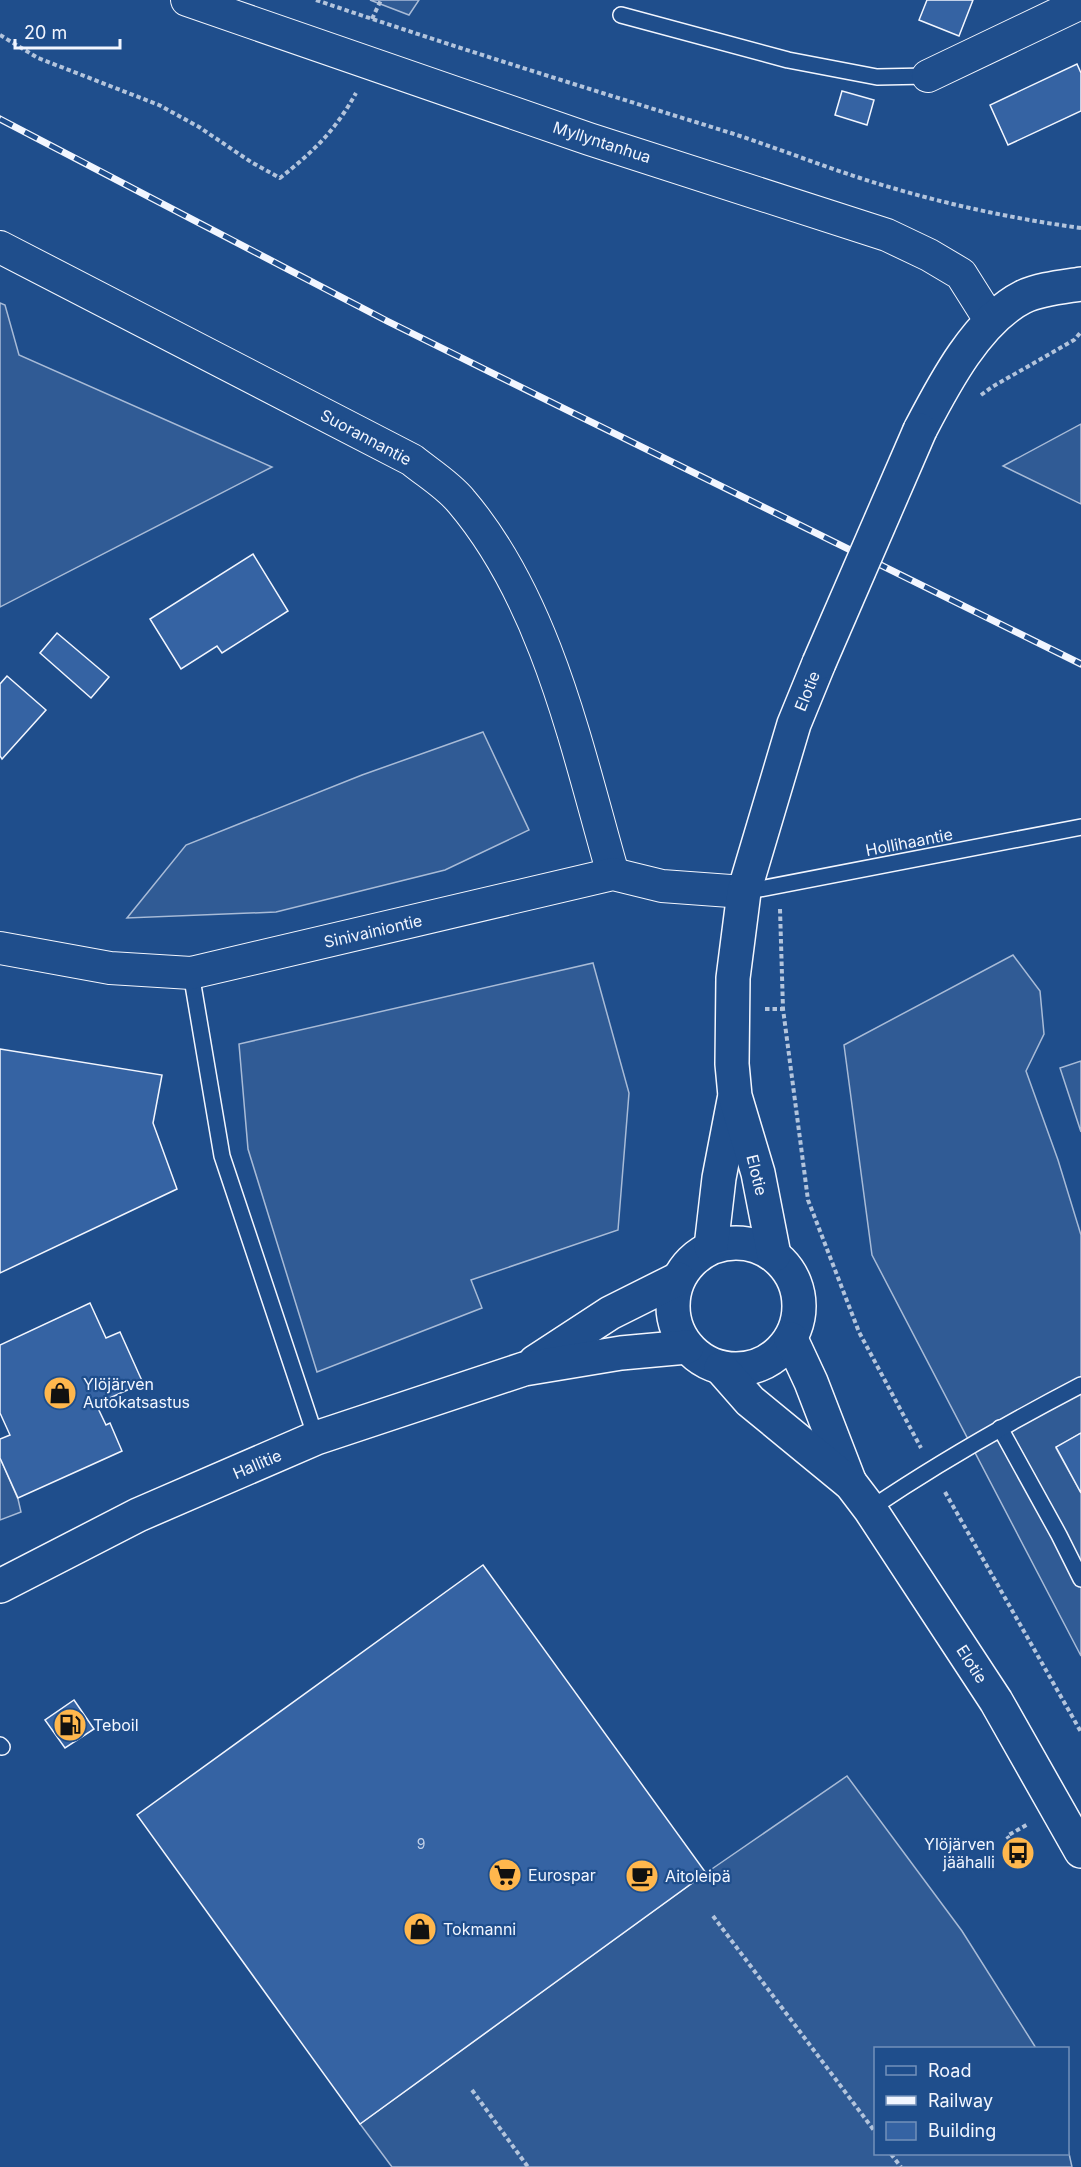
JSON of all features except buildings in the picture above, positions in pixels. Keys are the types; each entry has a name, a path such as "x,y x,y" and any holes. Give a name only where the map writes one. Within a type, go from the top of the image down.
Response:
{"main road":[{"name":"Elotie","path":"774,1255 758,1173 735,1096 732,1064 733,978 744,892 794,724 920,430 944,383 990,320 1023,297 1057,287 1081,284"},
{"name":"Elotie","path":"711,1247 719,1178 735,1096"},
{"path":"744,1243 774,1255 788,1268 796,1284 800,1303 798,1321 791,1339 761,1365 721,1368 703,1360 687,1347 676,1326 672,1302 678,1279 687,1265 711,1247 744,1243"},
{"name":"Hallitie","path":"524,1369 610,1313 678,1279"},
{"name":"Elotie","path":"791,1339 861,1497 996,1701 1081,1851"},
{"name":"Hallitie","path":"0,1586 138,1515 316,1438 524,1369 621,1353 687,1347"},
{"name":"Elotie","path":"721,1368 750,1401 861,1497"}],"street":[{"name":"Myllyntanhua","path":"187,0 589,139 888,235 961,274 990,320"},
{"path":"928,76 1081,3"},
{"name":"Suorannantie","path":"0,247 412,460 460,499 496,549 533,619 563,699 613,874"},
{"name":"Sinivainiontie","path":"0,948 110,968 191,973 613,874 662,886 744,892"}],"lane":[{"path":"621,15 788,60 877,77 928,76"},
{"name":"Hollihaantie","path":"744,892 1081,827"},
{"path":"191,973 222,1156 316,1438"},
{"path":"861,1497 931,1468 1081,1385"},
{"path":"1000,1428 1059,1534 1081,1579"}],"path":[{"path":"316,0 393,27 568,81 600,94 733,134 860,178 928,198 1081,228"},
{"path":"372,19 381,0"},
{"path":"0,35 38,58 159,105 199,127 251,162 280,178 313,151 344,114 393,27"},
{"path":"976,399 992,387 1074,340 1081,332"},
{"path":"780,884 783,1009 808,1200 859,1332 931,1468 1081,1732"},
{"path":"714,1916 874,2130"},
{"path":"472,2090 528,2167"},
{"path":"892,2155 901,2167"}],"shaded area":[{"path":"370,0 419,0 409,15"},
{"path":"0,303 5,305 19,355 272,467 0,607"},
{"path":"1081,424 1081,504 1003,466"},
{"path":"483,732 529,830 445,870 276,912 127,918 186,845 362,775"},
{"path":"1013,955 1040,991 1044,1034 1026,1071 1058,1160 1081,1235 1081,1433 1056,1448 1081,1493 1081,1656 872,1255 844,1045"},
{"path":"593,963 629,1093 618,1230 471,1280 482,1308 317,1372 248,1149 239,1044"},
{"path":"1081,1061 1081,1132 1060,1068"},
{"path":"0,1458 18,1499 21,1512 0,1520"},
{"path":"847,1776 962,1931 1035,2047 874,2047 874,2155 1069,2154 1072,2167 392,2167 360,2124 706,1873"}],"railway":[{"path":"0,119 387,321 1081,664"}],"place":[{"name":"Ylöjärven Autokatsastus","path":"60,1393"},
{"name":"Teboil","path":"70,1725"},
{"name":"Ylöjärven jäähalli","path":"1018,1853"},
{"name":"Eurospar","path":"505,1875"},
{"name":"Aitoleipä","path":"642,1876"},
{"name":"Tokmanni","path":"420,1929"}]}
